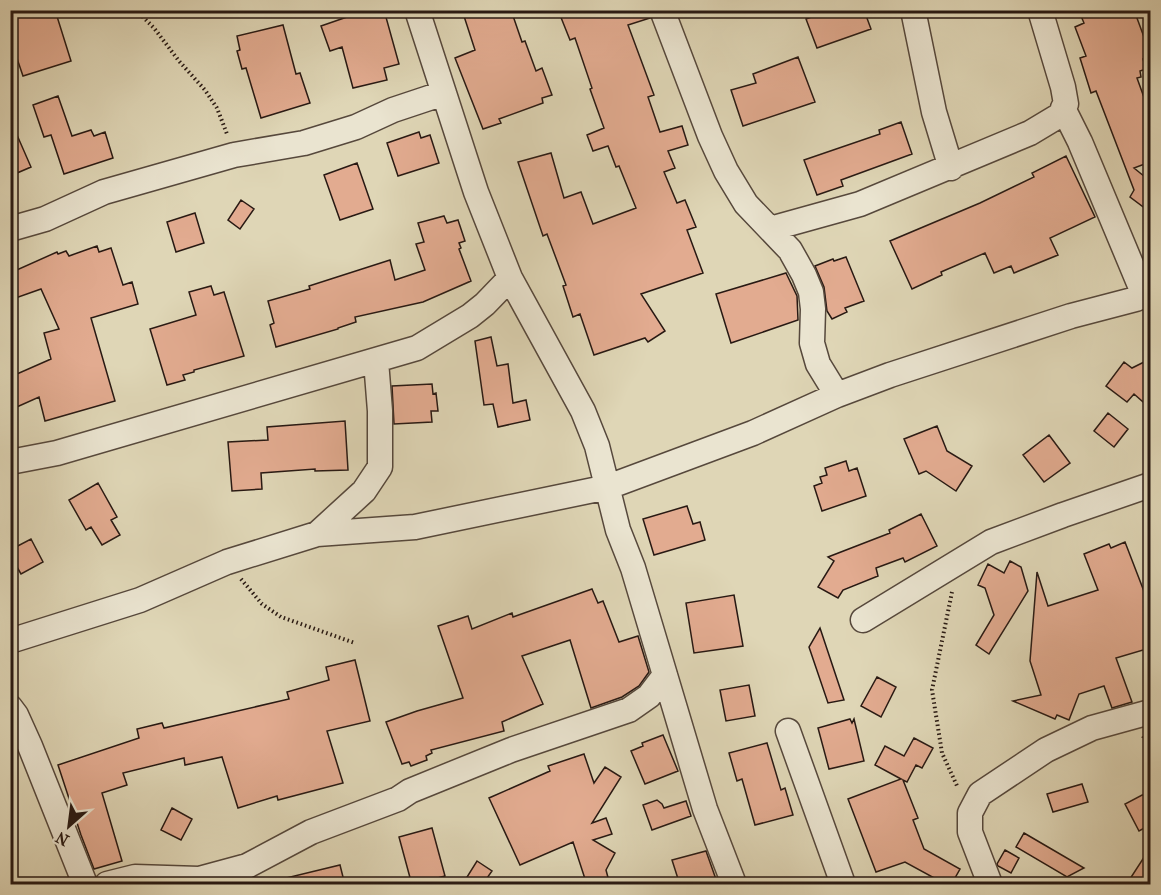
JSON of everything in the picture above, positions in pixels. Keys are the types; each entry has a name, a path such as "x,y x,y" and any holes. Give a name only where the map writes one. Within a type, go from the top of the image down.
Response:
{"street":[{"path":"417,10 476,192 510,278 584,411 597,446 618,530 633,568 705,809 734,885"},
{"path":"662,10 710,136 726,171 746,204 790,250 811,292 812,344 818,364 837,395"},
{"path":"913,10 934,112 951,168"},
{"path":"770,230 860,204 951,168 1030,134 1060,115 1065,104 1063,87 1040,10"},
{"path":"10,229 45,219 104,192 234,155 304,143 356,127 393,110 444,93"},
{"path":"10,641 140,600 227,562 317,534 415,527 608,487 753,433 837,395 959,351 1147,294 1063,108"},
{"path":"10,462 57,453 417,348 470,316 510,278"},
{"path":"317,534 364,491 380,467 380,411 376,360"},
{"path":"863,620 991,542 1150,485"},
{"path":"107,885 135,877 200,879 247,866 310,832 398,799 420,787 511,750 629,710 649,696 665,675"},
{"path":"10,707 30,746 85,885"},
{"path":"990,885 970,832 970,813 980,794 1046,750 1092,728 1150,712"},
{"path":"788,731 843,885"}],"path":[{"path":"136,10 154,28 218,108 234,155"},
{"path":"962,560 949,600 932,690 942,753 970,813"},
{"path":"227,562 262,604 281,617 355,643"}],"building":[{"path":"10,10 55,10 71,61 23,76 10,38"},
{"path":"344,10 384,10 399,64 384,68 387,80 353,88 342,47 330,51 321,26 347,17"},
{"path":"462,10 511,10 522,42 525,41 536,71 542,68 552,95 542,98 543,103 499,119 501,123 483,129 455,58 475,50"},
{"path":"558,10 648,10 650,18 628,25 654,95 648,97 660,132 682,126 688,145 668,151 675,168 664,172 677,203 685,200 696,227 687,230 703,273 641,294 665,331 648,342 645,338 594,355 580,314 573,317 563,286 566,285 547,234 543,236 518,162 551,153 564,198 581,192 593,224 636,208 608,146 593,151 587,135 604,128 575,38 570,40"},
{"path":"830,10 864,10 871,29 817,48 806,19"},
{"path":"1096,10 1134,10 1144,37 1150,35 1150,56 1143,59 1146,69 1140,71 1141,77 1137,78 1150,114 1150,162 1134,168 1150,181 1150,212 1130,197 1134,190 1096,91 1091,93 1080,58 1086,56 1075,27 1084,23 1081,16"},
{"path":"283,25 296,74 300,73 310,103 261,118 246,68 242,69 237,51 240,50 237,36"},
{"path":"798,57 815,102 743,126 731,90 756,83 753,74"},
{"path":"58,96 72,136 91,130 94,136 105,132 113,158 64,174 51,135 44,137 33,105"},
{"path":"10,119 31,167 10,176"},
{"path":"901,122 912,154 841,180 843,186 817,195 804,160 880,134 879,130"},
{"path":"419,132 421,138 430,135 439,163 398,176 387,143"},
{"path":"1066,156 1095,217 1050,238 1058,255 1014,273 1011,266 994,273 985,253 941,272 942,275 912,289 890,241 980,203 1034,177 1032,173"},
{"path":"357,163 373,209 340,220 324,175"},
{"path":"241,200 254,209 240,229 228,220"},
{"path":"195,213 204,243 176,252 167,222"},
{"path":"444,216 447,223 458,220 465,241 459,243 461,248 459,249 471,281 423,302 355,317 356,322 338,329 276,347 270,325 274,323 268,301 310,289 309,286 390,260 395,280 425,270 416,244 424,242 418,223"},
{"path":"97,246 99,252 111,248 123,285 132,282 138,304 91,318 115,401 45,421 39,397 10,410 10,377 51,359 44,333 59,329 41,289 10,300 10,273 57,252 58,254 66,251 69,256"},
{"path":"846,257 864,301 845,308 847,312 832,319 827,311 824,287 815,266"},
{"path":"786,273 797,296 798,320 731,343 716,294"},
{"path":"211,286 214,295 224,292 244,356 194,370 194,372 183,375 185,380 167,385 150,329 196,315 189,292"},
{"path":"491,337 497,366 508,364 513,403 526,400 530,420 498,427 493,404 484,405 475,341"},
{"path":"1150,359 1150,408 1134,394 1127,402 1106,386 1124,362 1132,368"},
{"path":"432,384 433,394 436,393 438,411 431,411 432,422 394,424 392,386"},
{"path":"1108,413 1128,429 1114,447 1094,431"},
{"path":"345,421 348,470 315,471 315,469 261,473 262,489 232,491 228,442 268,440 267,427"},
{"path":"937,426 947,451 972,466 956,491 926,471 919,474 904,439"},
{"path":"1049,435 1070,463 1044,482 1023,455"},
{"path":"846,461 849,471 857,468 866,496 822,511 814,486 822,483 820,477 827,475 825,468"},
{"path":"98,483 117,517 111,520 120,535 102,545 91,527 86,530 69,500"},
{"path":"687,506 693,524 700,522 705,540 654,555 643,519"},
{"path":"921,514 937,546 905,562 903,558 876,568 878,576 843,590 838,598 818,587 834,561 828,557 890,533 889,530"},
{"path":"31,539 43,562 21,574 10,555 10,550"},
{"path":"1125,542 1150,607 1150,648 1116,658 1132,702 1112,708 1104,686 1079,694 1069,720 1057,715 1055,719 1013,701 1041,695 1030,661 1037,572 1048,606 1098,590 1084,554 1109,544 1111,548"},
{"path":"1010,561 1021,567 1028,591 989,654 976,645 994,615 985,588 978,585 988,564 1004,573"},
{"path":"592,589 598,603 603,601 619,642 638,636 649,672 639,686 622,697 591,708 570,640 522,656 543,704 502,722 504,731 431,750 432,753 426,756 427,760 411,766 409,762 402,764 386,722 463,698 438,626 468,616 472,629 512,613 513,617"},
{"path":"734,595 743,646 694,653 686,603"},
{"path":"820,628 844,700 828,703 809,647"},
{"path":"355,660 370,721 327,731 343,783 278,800 277,796 238,808 222,757 185,765 184,758 123,773 127,785 102,793 122,861 94,869 58,765 139,738 137,729 162,723 164,728 289,699 287,692 329,680 326,667"},
{"path":"877,677 896,687 881,717 861,706"},
{"path":"749,685 755,716 726,721 720,690"},
{"path":"850,719 852,723 854,719 864,761 829,769 818,728"},
{"path":"663,735 678,771 645,784 631,751 643,746 642,743"},
{"path":"914,738 933,748 922,768 916,765 907,782 903,780 918,818 913,820 924,849 960,869 951,885 905,862 876,872 848,799 901,779 875,765 885,746 904,756"},
{"path":"767,743 781,790 785,788 793,815 755,825 742,779 737,781 729,753"},
{"path":"584,754 594,783 605,767 621,777 592,823 606,818 612,834 593,840 615,853 606,870 610,885 587,885 573,842 520,865 489,798 550,771 548,766"},
{"path":"1082,784 1088,802 1053,812 1047,794"},
{"path":"1144,794 1150,806 1150,825 1139,831 1125,804"},
{"path":"657,800 664,808 686,801 691,816 652,830 643,805"},
{"path":"172,808 192,819 181,840 161,830"},
{"path":"432,828 445,876 412,885 399,837"},
{"path":"1024,833 1084,868 1067,877 1016,847"},
{"path":"1150,848 1150,885 1126,885"},
{"path":"1005,850 1019,858 1011,873 997,864"},
{"path":"706,851 718,885 680,885 672,860"},
{"path":"477,861 492,871 485,881 477,885 462,885"},
{"path":"340,865 345,885 287,885 286,878"}]}
